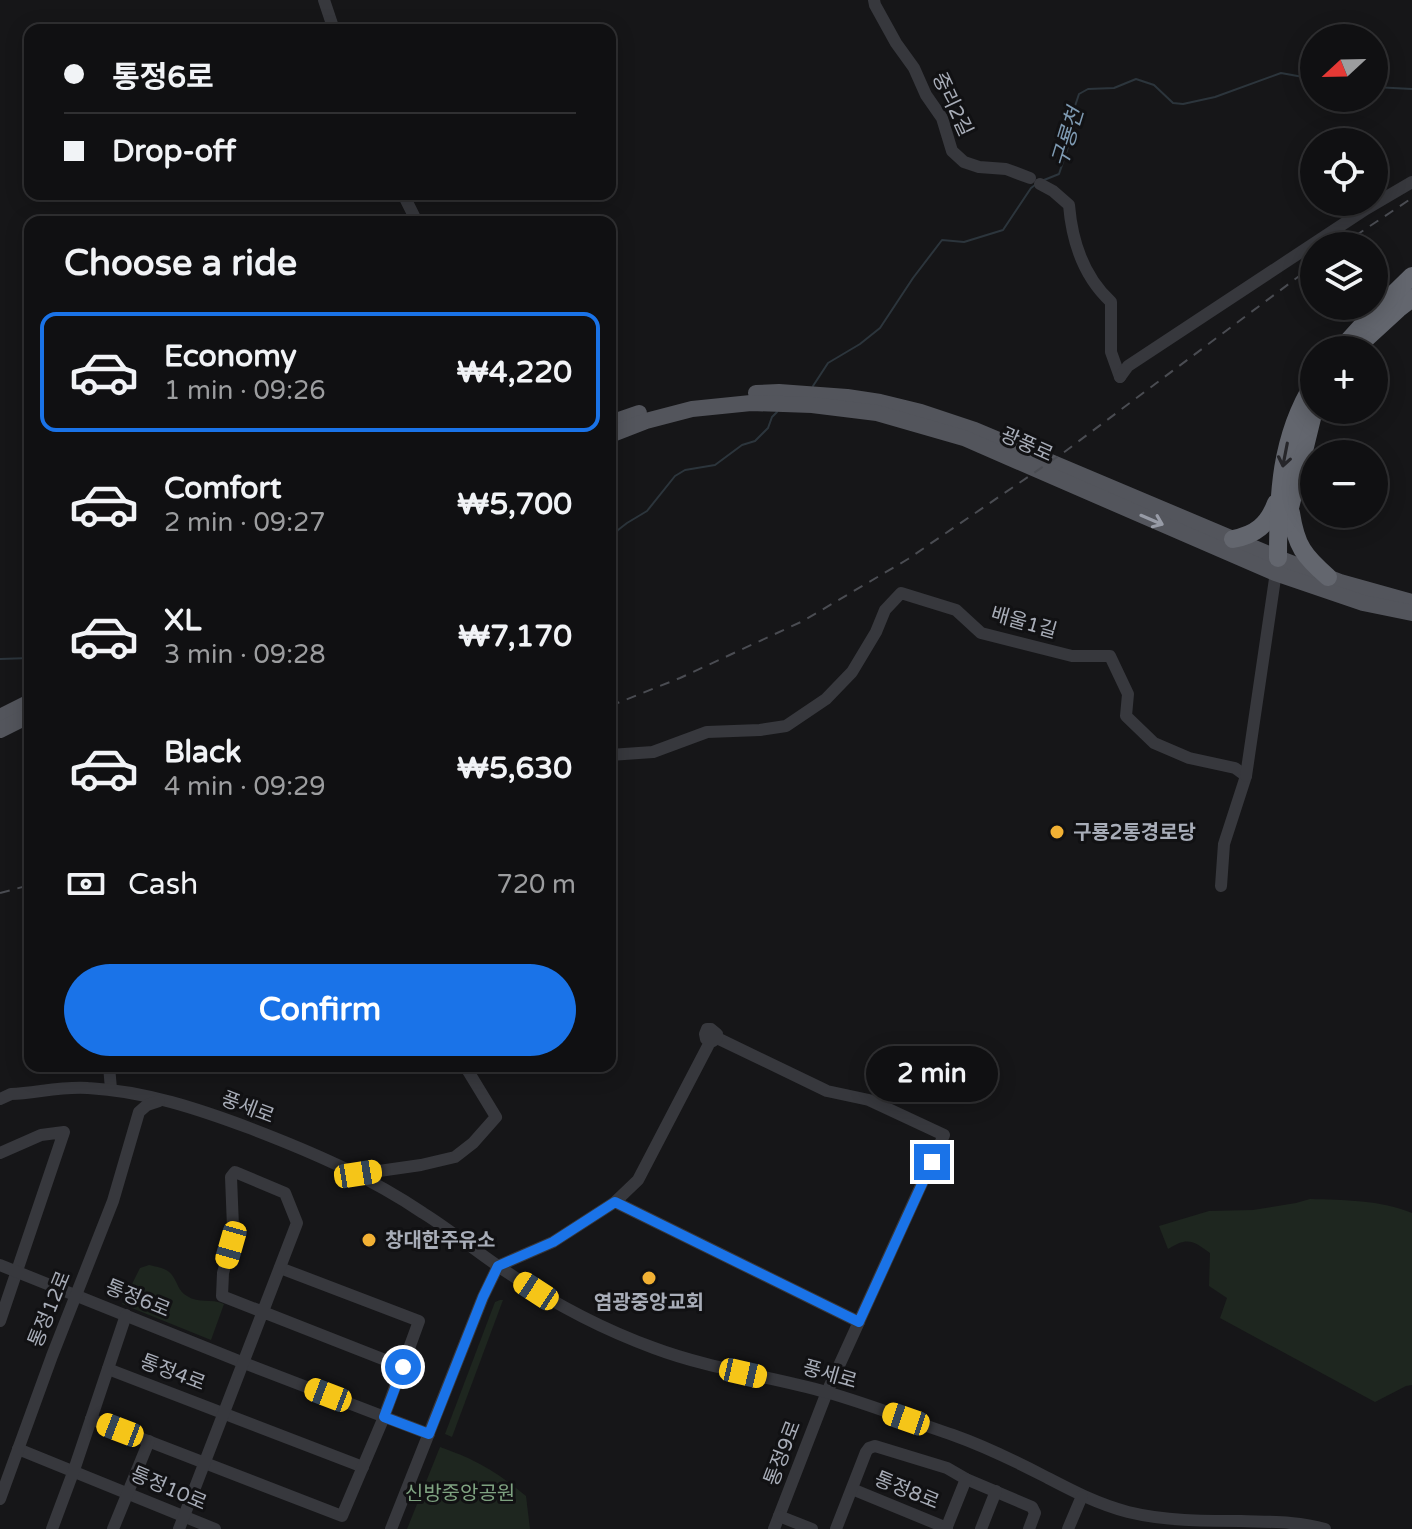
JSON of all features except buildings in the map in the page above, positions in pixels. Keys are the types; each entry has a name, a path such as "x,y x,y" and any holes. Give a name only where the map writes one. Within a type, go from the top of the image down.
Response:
{"highway":[{"path":"1353,336 1412,276"},
{"path":"1391,297 1412,285"},
{"path":"1370,336 1412,298"},
{"path":"1277,566 1278,515 1286,448 1300,411"},
{"path":"1277,566 1311,424"},
{"path":"1233,539 1248,535 1264,525 1281,485"},
{"path":"1290,509 1299,547 1311,563 1328,577"}],"main road":[{"name":"광풍로","path":"616,421 692,400 745,393 779,392 880,402 975,430 1233,539 1277,566 1328,577 1412,602"},
{"name":"광풍로","path":"616,433 692,409 751,403 812,405 877,413 964,438 1363,603 1412,613"},
{"path":"0,717 24,705"},
{"path":"0,730 24,718"}],"street":[{"path":"324,0 332,24"},
{"name":"중리2길","path":"874,0 896,43 942,118 952,151 964,162 979,167 1006,169 1035,181 1069,205 1070,225 1088,274 1111,302 1111,352 1120,377 1128,366 1412,182"},
{"path":"1221,886 1224,844 1246,776 1277,566"},
{"name":"배울1길","path":"616,755 653,752 707,732 786,726 826,699 852,672 885,610 901,593 956,610 981,633 1072,656 1110,656 1128,694 1126,716 1154,743 1189,758 1235,768 1246,776"},
{"name":"통정9로","path":"615,1202 638,1180 713,1040 827,1091 869,1100 944,1135 827,1392 774,1529"},
{"path":"110,1072 114,1090 128,1099 132,1108 133,1134"},
{"path":"358,1174 455,1157 473,1143 496,1117 469,1072"},
{"name":"풍세로","path":"4,1096 82,1087 114,1090 205,1112 308,1151 358,1174 422,1212 498,1266 578,1316 649,1347 687,1360 827,1392 959,1437 1107,1506 1203,1525 1288,1522 1325,1529"},
{"name":"풍세로","path":"0,1108 33,1093"},
{"path":"133,1134 139,1112 147,1105 162,1100"},
{"path":"0,1153 41,1135 64,1132 0,1321"},
{"name":"통정12로","path":"0,1499 113,1201 133,1134"},
{"path":"244,1363 263,1313 297,1223 285,1193 235,1172 231,1177 232,1236 223,1273 222,1296 263,1313 403,1367"},
{"path":"391,1529 498,1266 553,1242 615,1202 859,1322"},
{"name":"통정6로","path":"0,1265 429,1434"},
{"path":"91,1419 342,1516 384,1417 419,1321 280,1268"},
{"path":"52,1529 126,1315"},
{"name":"통정4로","path":"182,1523 244,1363"},
{"name":"통정4로","path":"108,1369 224,1412"},
{"path":"224,1412 363,1467"},
{"path":"113,1529 149,1441"},
{"name":"통정8로","path":"836,1529 866,1452 872,1446 947,1468 1035,1510 1029,1529"},
{"name":"통정10로","path":"18,1449 128,1492 182,1523 215,1529"},
{"name":"통정8로","path":"852,1489 946,1528 966,1479"},
{"path":"981,1529 996,1491"},
{"path":"1068,1529 1082,1496"},
{"path":"779,1516 812,1529"}],"green space":[{"path":"1310,1199 1375,1203 1412,1213 1412,1385 1375,1402 1220,1318 1227,1298 1209,1286 1210,1253 1190,1242 1168,1249 1159,1226 1209,1211 1253,1210"},
{"path":"149,1265 170,1273 182,1292 192,1298 224,1304 211,1340 122,1304 140,1268"},
{"path":"503,1300 452,1437 445,1434 495,1302"},
{"name":"신방중앙공원","path":"440,1447 485,1467 526,1496 530,1529 407,1529"}],"waterway":[{"name":"구룡천","path":"1044,180 1059,174 1073,132 1070,121 1079,94 1088,89 1114,88 1136,79 1154,85 1173,103 1183,104 1215,97 1281,73 1300,76"},
{"name":"구룡천","path":"1388,88 1412,89"},
{"name":"구룡천","path":"813,386 828,363 880,328 942,240 964,242 1003,230 1035,185"},
{"name":"구룡천","path":"616,533 647,511 675,476 685,470 715,465 742,445 755,441 768,428 777,412"},
{"name":"구룡천","path":"0,659 24,658"}],"railway":[{"path":"1361,232 1412,198"},
{"path":"616,704 680,678 803,621 908,559 1063,453 1300,275"},
{"path":"0,893 24,887"}],"place":[{"name":"구룡2통경로당","path":"1057,832"},
{"name":"창대한주유소","path":"369,1240"},
{"name":"염광중앙교회","path":"649,1278"}],"route":[{"path":"403,1367 384,1417 429,1434 498,1266 553,1242 615,1202 859,1322 932,1162"}]}
